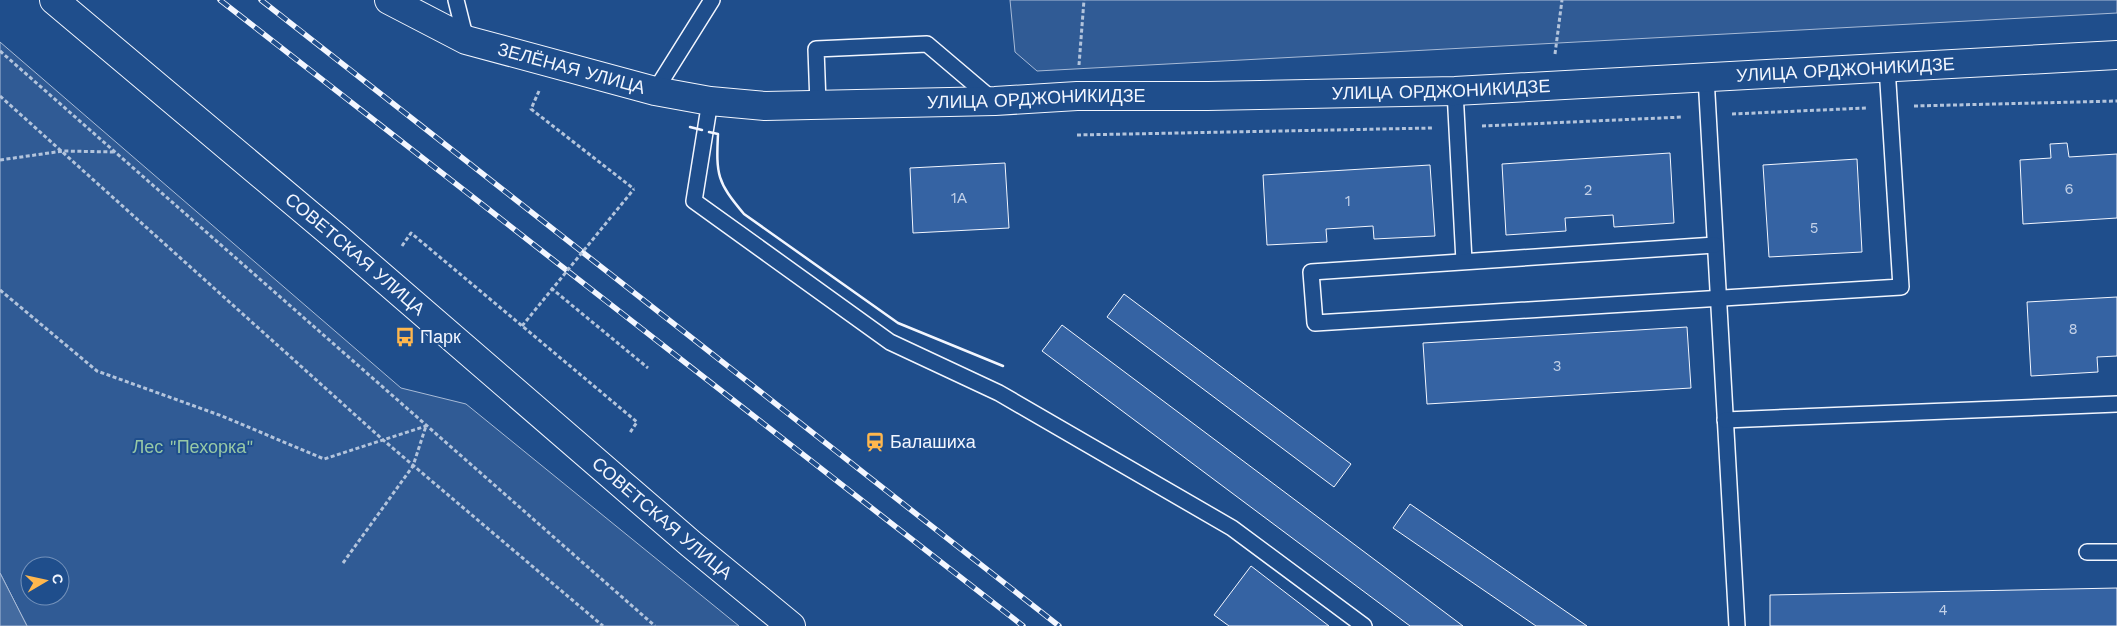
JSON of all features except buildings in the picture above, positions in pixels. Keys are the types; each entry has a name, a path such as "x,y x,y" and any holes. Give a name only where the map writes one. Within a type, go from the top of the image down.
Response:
{"street":[{"name":"СОВЕТСКАЯ УЛИЦА","path":"54,0 337,238 684,537 791,626"},
{"name":"ЗЕЛЁНАЯ УЛИЦА","path":"389,0 466,40 655,91 710,101 765,106"},
{"name":"УЛИЦА ОРДЖОНИКИДЗЕ","path":"765,106 994,101 1077,96 1455,91 2117,55"}],"lane":[{"path":"456,0 466,40"},
{"path":"655,91 712,0"},
{"path":"818,104 816,49 927,44 994,101"},
{"path":"1715,245 1311,272 1315,323 1901,287 1887,67"},
{"path":"1706,76 1737,626"},
{"path":"1455,91 1464,261"},
{"path":"710,101 694,201 890,342 999,393 1232,528 1364,626"},
{"path":"1725,420 2117,404"},
{"path":"2087,552 2117,552"}],"path":[{"path":"1077,96 1084,0"},
{"path":"1551,85 1562,0"},
{"path":"0,51 655,626"},
{"path":"0,96 382,439 603,626"},
{"path":"1077,134 1457,128 1890,107 2117,100"},
{"path":"522,326 551,288 634,189 532,109"},
{"path":"0,160 62,151 116,152"},
{"path":"402,246 411,233 637,422 629,434"},
{"path":"551,288 648,368"},
{"path":"0,290 97,371 222,416 324,459 426,426"},
{"path":"343,563 413,466 426,426"}],"shaded area":[{"path":"1010,0 2117,0 2117,13 1037,71 1015,52"},
{"name":"Лес \"Пехорка\"","path":"0,42 401,388 466,404 739,626 27,626 0,573"},
{"path":"0,573 27,626 0,626"}],"railway":[{"path":"220,0 1023,626"},
{"path":"261,0 1059,626"}],"wall":[{"path":"690,127 702,130"},
{"path":"709,132 718,134 717,159 723,185 744,214 898,323 1003,366"}],"place":[{"name":"Парк","path":"405,337"},
{"name":"Балашиха","path":"875,442"}]}
